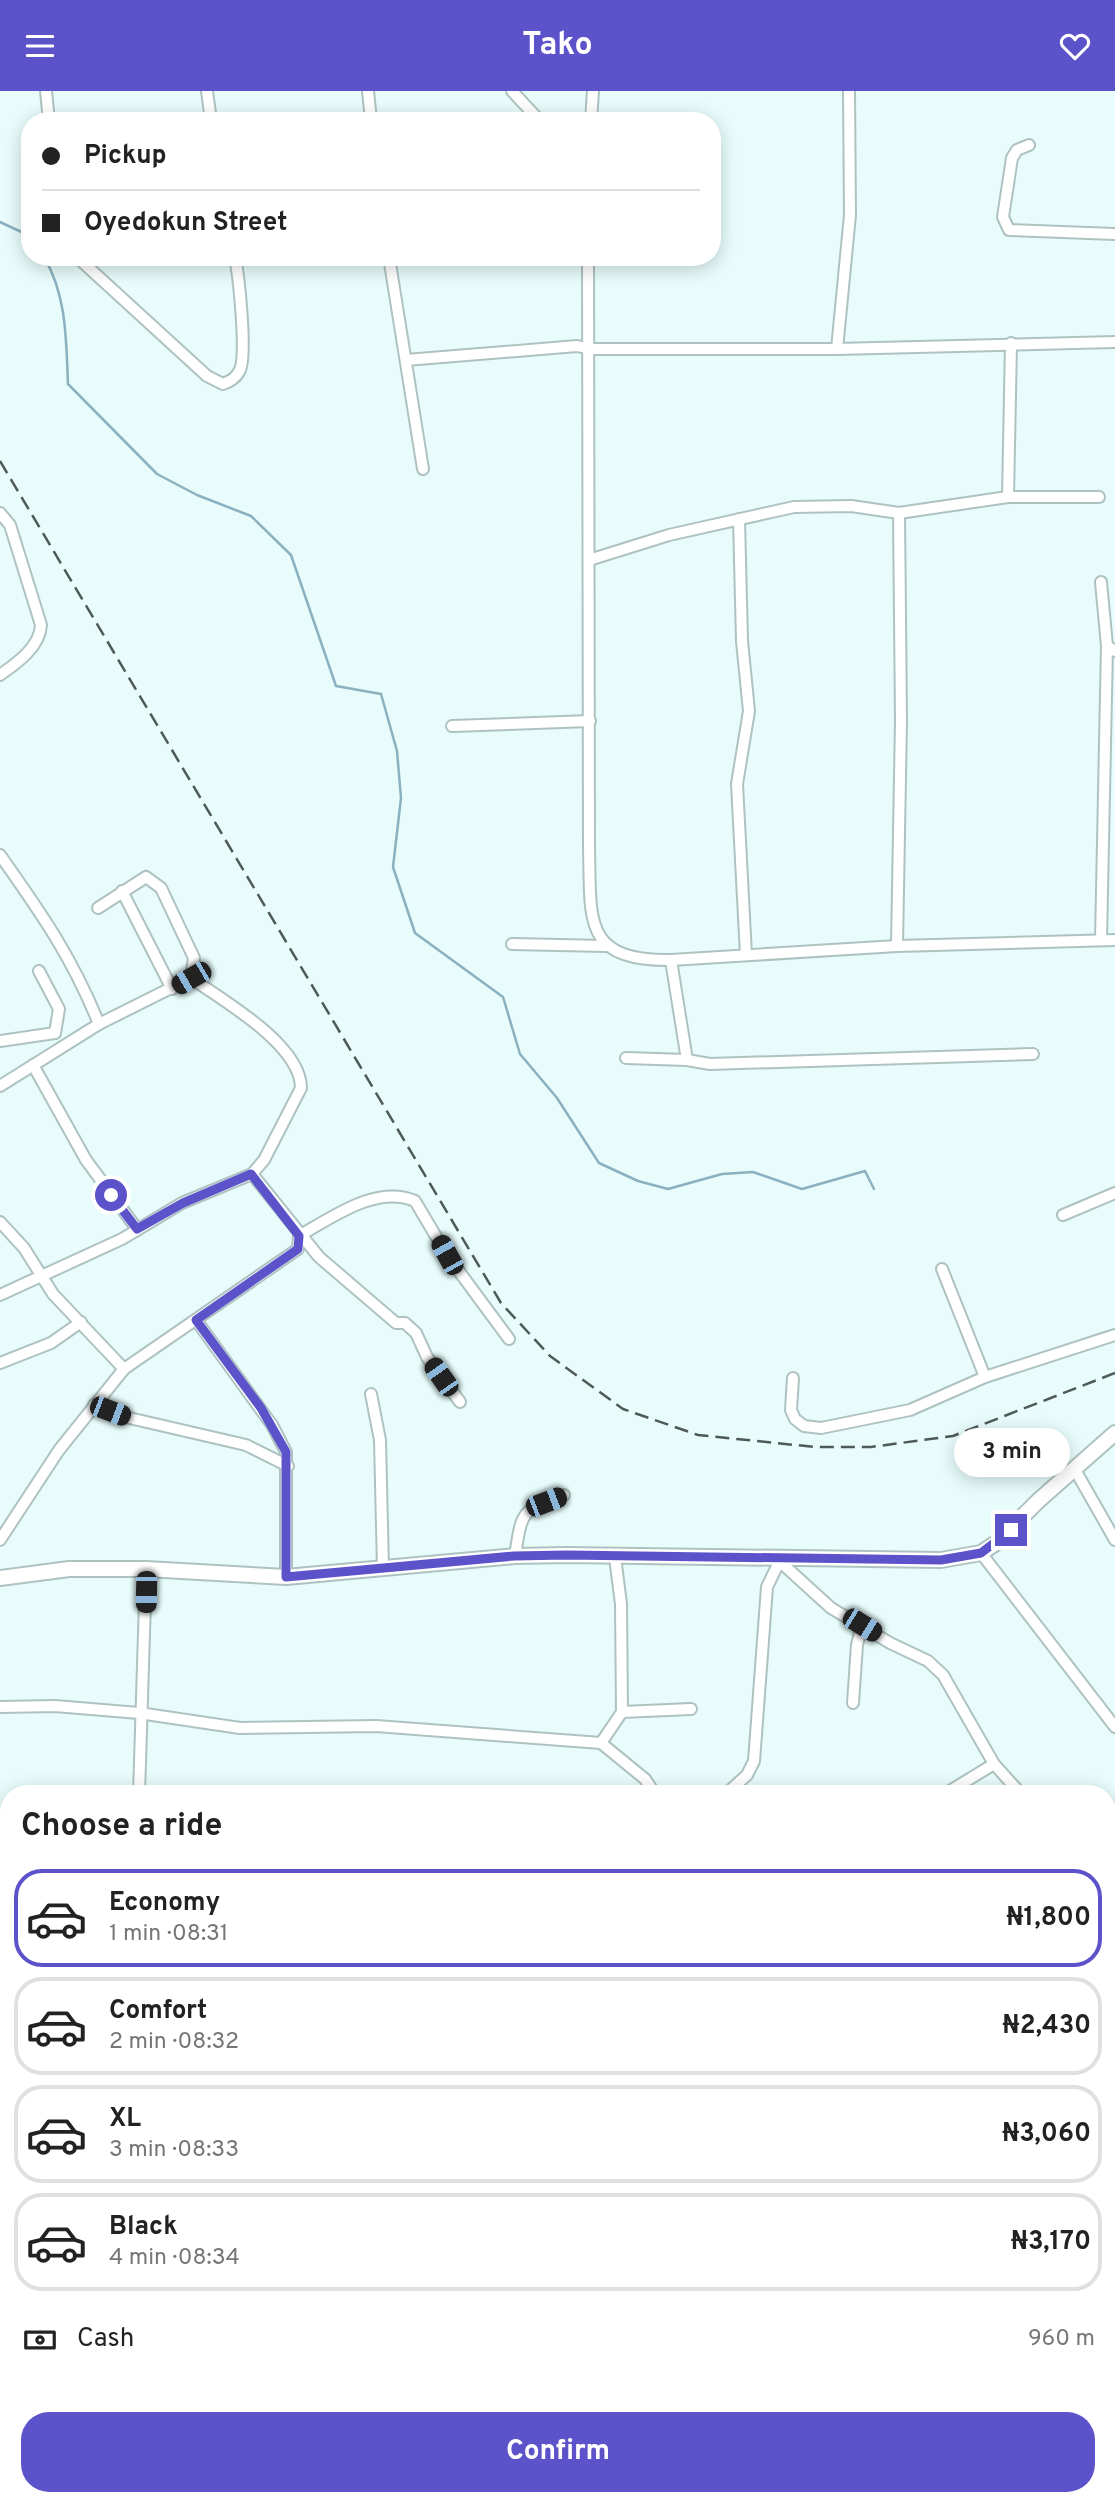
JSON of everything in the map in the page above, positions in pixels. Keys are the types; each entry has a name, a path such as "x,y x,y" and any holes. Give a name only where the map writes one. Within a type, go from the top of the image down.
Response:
{"street":[{"path":"46,91 48,112"},
{"path":"206,91 210,112"},
{"path":"368,91 370,112"},
{"path":"512,91 532,112"},
{"path":"592,112 593,91"},
{"path":"837,349 850,215 849,91"},
{"path":"1029,145 1017,150 1012,158 1003,217 1009,230 1115,234"},
{"path":"87,266 207,376 223,384 233,380 240,369 244,350 236,266"},
{"path":"390,266 423,469"},
{"path":"588,266 590,906 596,931 606,946"},
{"path":"406,360 577,346 590,349 837,349 1115,342"},
{"path":"1008,497 1011,343"},
{"path":"589,560 669,535 794,507 851,506 899,513 1008,497 1099,497"},
{"path":"0,513 9,525 41,625 40,635 34,645 16,664 0,674"},
{"path":"897,946 901,720 899,513"},
{"path":"739,519 742,642 749,711 737,784 740,884 746,955"},
{"path":"1101,582 1111,648 1110,790 1101,940"},
{"path":"452,726 590,721"},
{"path":"0,855 72,962 99,1024"},
{"path":"98,908 146,877 161,888 194,958 191,978"},
{"path":"122,891 172,989"},
{"path":"512,944 606,946 639,960 671,960 897,946 1115,940"},
{"path":"671,960 687,1060"},
{"path":"39,971 59,1009 55,1033 66,1047"},
{"path":"0,1086 99,1024 191,978"},
{"path":"0,1295 43,1278 183,1203 251,1174 264,1160 301,1088 301,1075 295,1062 261,1029 191,978"},
{"path":"0,1041 55,1033"},
{"path":"626,1058 687,1060 710,1064 1034,1054"},
{"path":"33,1065 86,1160 137,1229"},
{"path":"251,1174 299,1236 339,1277 396,1323 405,1323 416,1333 427,1357 460,1402"},
{"path":"1063,1215 1115,1193"},
{"path":"299,1236 358,1204 407,1197 415,1201 447,1255 509,1339"},
{"path":"0,1222 24,1248 53,1294 124,1369"},
{"path":"0,1540 60,1450 124,1369 298,1249 299,1236"},
{"path":"942,1269 985,1377"},
{"path":"196,1320 281,1438 288,1466 286,1577"},
{"path":"0,1363 51,1343 81,1322"},
{"path":"793,1378 791,1411 795,1419 812,1429 910,1410 985,1377 1115,1335"},
{"path":"372,1394 380,1440 383,1568"},
{"path":"94,1405 125,1417 246,1445 288,1466"},
{"path":"0,1578 69,1569 146,1569 286,1577 514,1556 941,1560 981,1553 996,1543 1074,1468 1115,1433"},
{"path":"1074,1468 1115,1540"},
{"path":"514,1556 522,1517 526,1511 564,1495"},
{"path":"981,1553 1115,1727"},
{"path":"601,1743 622,1712 621,1604 615,1557"},
{"path":"774,1558 831,1608 928,1661 943,1675 958,1698 969,1725 994,1764 1013,1785"},
{"path":"736,1785 747,1775 754,1761 767,1587 774,1558"},
{"path":"139,1785 139,1713 146,1569"},
{"path":"853,1703 857,1645 862,1625"},
{"path":"1104,1713 1115,1705"},
{"path":"0,1707 55,1706 139,1713 240,1728 376,1726 601,1743 649,1785"},
{"path":"622,1712 691,1709"},
{"path":"959,1785 994,1764"}],"waterway":[{"path":"0,222 21,232"},
{"path":"49,266 61,303 66,335 68,384 157,474 197,495 251,516 291,555 336,686 381,694 397,751 401,798 393,867 415,933 503,997 520,1054 557,1098 599,1163 638,1181 668,1189 722,1174 753,1172 802,1189 865,1171 874,1189"}],"railway":[{"path":"0,461 501,1303 550,1356 623,1409 698,1435 815,1447 871,1447 953,1436 1115,1373"}],"route":[{"path":"111,1195 137,1229 183,1203 251,1174 277,1204 299,1236 298,1249 196,1320 261,1408 281,1438 286,1452 286,1577 514,1556 856,1556 941,1560 981,1553 1011,1530"}]}
